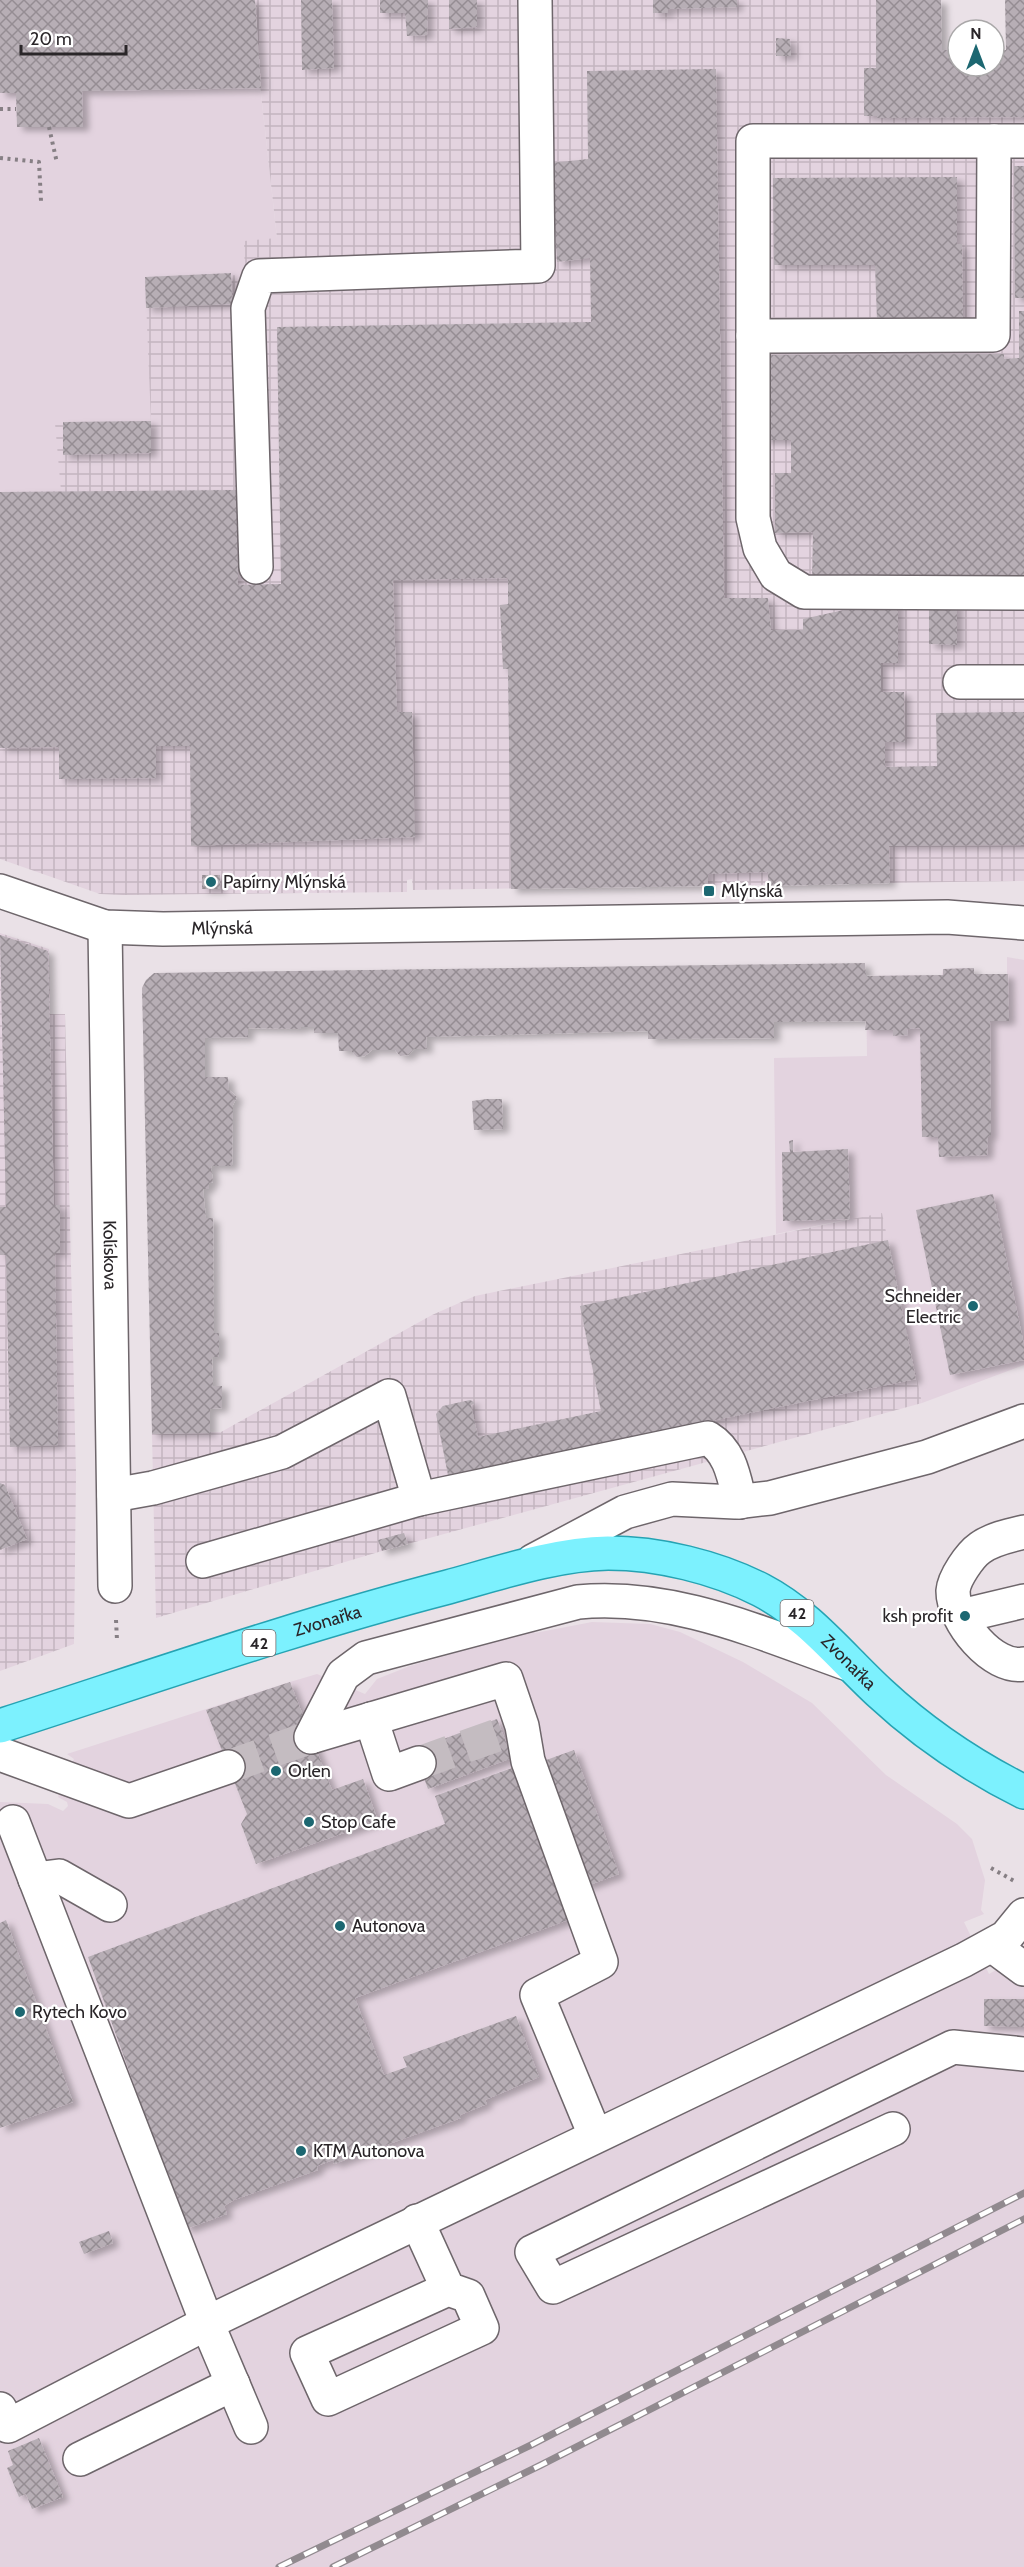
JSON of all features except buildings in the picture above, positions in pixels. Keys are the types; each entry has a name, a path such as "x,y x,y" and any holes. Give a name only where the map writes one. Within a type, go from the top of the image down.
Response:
{"main road":[{"name":"Zvonařka","path":"0,1726 379,1605 520,1568 607,1553 660,1559 712,1571 750,1585 781,1602 808,1621 914,1724 976,1766 1024,1792"}],"street":[{"path":"256,567 248,308 259,276 538,266 535,0"},
{"path":"753,336 993,335 1009,141 753,141 753,336 753,518 760,548 776,575 804,592 1024,593"},
{"path":"960,682 1024,682"},
{"name":"Mlýnská","path":"0,891 105,927 163,929 947,917 1024,922"},
{"name":"Kolískova","path":"105,927 115,1586"},
{"path":"114,1495 153,1488 282,1452 388,1396 419,1499"},
{"name":"Zvonařka","path":"520,1568 625,1512 640,1507 672,1499 750,1501 927,1457 1024,1421"},
{"path":"203,1561 419,1499 708,1438 722,1450 750,1501"},
{"path":"1024,1532 980,1548 961,1571 953,1590 960,1616 973,1636 993,1657 1012,1666 1024,1664"},
{"path":"595,2135 537,1995 601,1962 528,1761 513,1730 506,1679 313,1737 343,1675 366,1658 578,1602 613,1599 683,1609 851,1665"},
{"path":"960,1616 1024,1601"},
{"path":"371,1719 389,1774 419,1763"},
{"path":"0,1754 129,1801 228,1767"},
{"path":"13,1822 207,2323 251,2427"},
{"path":"35,1879 59,1876 110,1905"},
{"path":"0,2409 8,2426 207,2323 993,1946 1006,1937 1024,1915"},
{"path":"993,1946 1024,1969"},
{"path":"893,2129 553,2287 532,2252 953,2047 1024,2054"},
{"path":"417,2221 448,2289 468,2296 482,2328 328,2399 307,2353 448,2289"},
{"path":"80,2459 233,2384"}],"path":[{"path":"0,109 16,109"},
{"path":"49,127 57,163"},
{"path":"0,158 39,162 41,201"},
{"path":"991,1868 1024,1887"}],"shaded area":[{"path":"0,0 260,85 277,238 246,275 151,421 61,492 0,492"},
{"path":"255,0 909,0 910,87 1024,86 1024,881 413,890 412,879 407,880 407,892 123,895 100,894 0,859 0,492 61,491 55,423 151,421 145,277 245,275 244,241 277,238 260,85"},
{"path":"0,933 49,949 50,1014 65,1014 76,1474 74,1644 0,1671"},
{"path":"1007,957 1024,960 1024,1365 922,1403 916,1379 850,1219 776,1234 774,1058 867,1056 866,976 942,975 943,969 974,968 974,974 1007,974"},
{"path":"882,1213 922,1403 382,1551 156,1618 152,1434 221,1432 432,1315 475,1296"},
{"path":"592,1622 650,1624 680,1632 743,1662 812,1703 886,1775 957,1824 972,1839 985,1880 981,1910 984,1914 964,1922 989,1974 1017,1958 1024,1949 1024,2567 0,2567 0,1802 48,1804 63,1811 68,1806 67,1802 58,1797 74,1759 67,1754 290,1682 317,1674 365,1694 377,1679 410,1666 534,1630 535,1633"}],"tunnel":[{"path":"419,1763 503,1733"},
{"path":"228,1767 311,1737"}],"railway":[{"path":"279,2567 531,2445 1024,2193"},
{"path":"333,2567 541,2465 1024,2219"}],"place":[{"name":"Papírny Mlýnská","path":"211,882"},
{"name":"Mlýnská","path":"709,891"},
{"name":"Schneider Electric","path":"973,1306"},
{"name":"ksh profit","path":"965,1616"},
{"name":"Orlen","path":"276,1771"},
{"name":"Stop Cafe","path":"309,1822"},
{"name":"Autonova","path":"340,1926"},
{"name":"Rytech Kovo","path":"20,2012"},
{"name":"KTM Autonova","path":"301,2151"}]}
